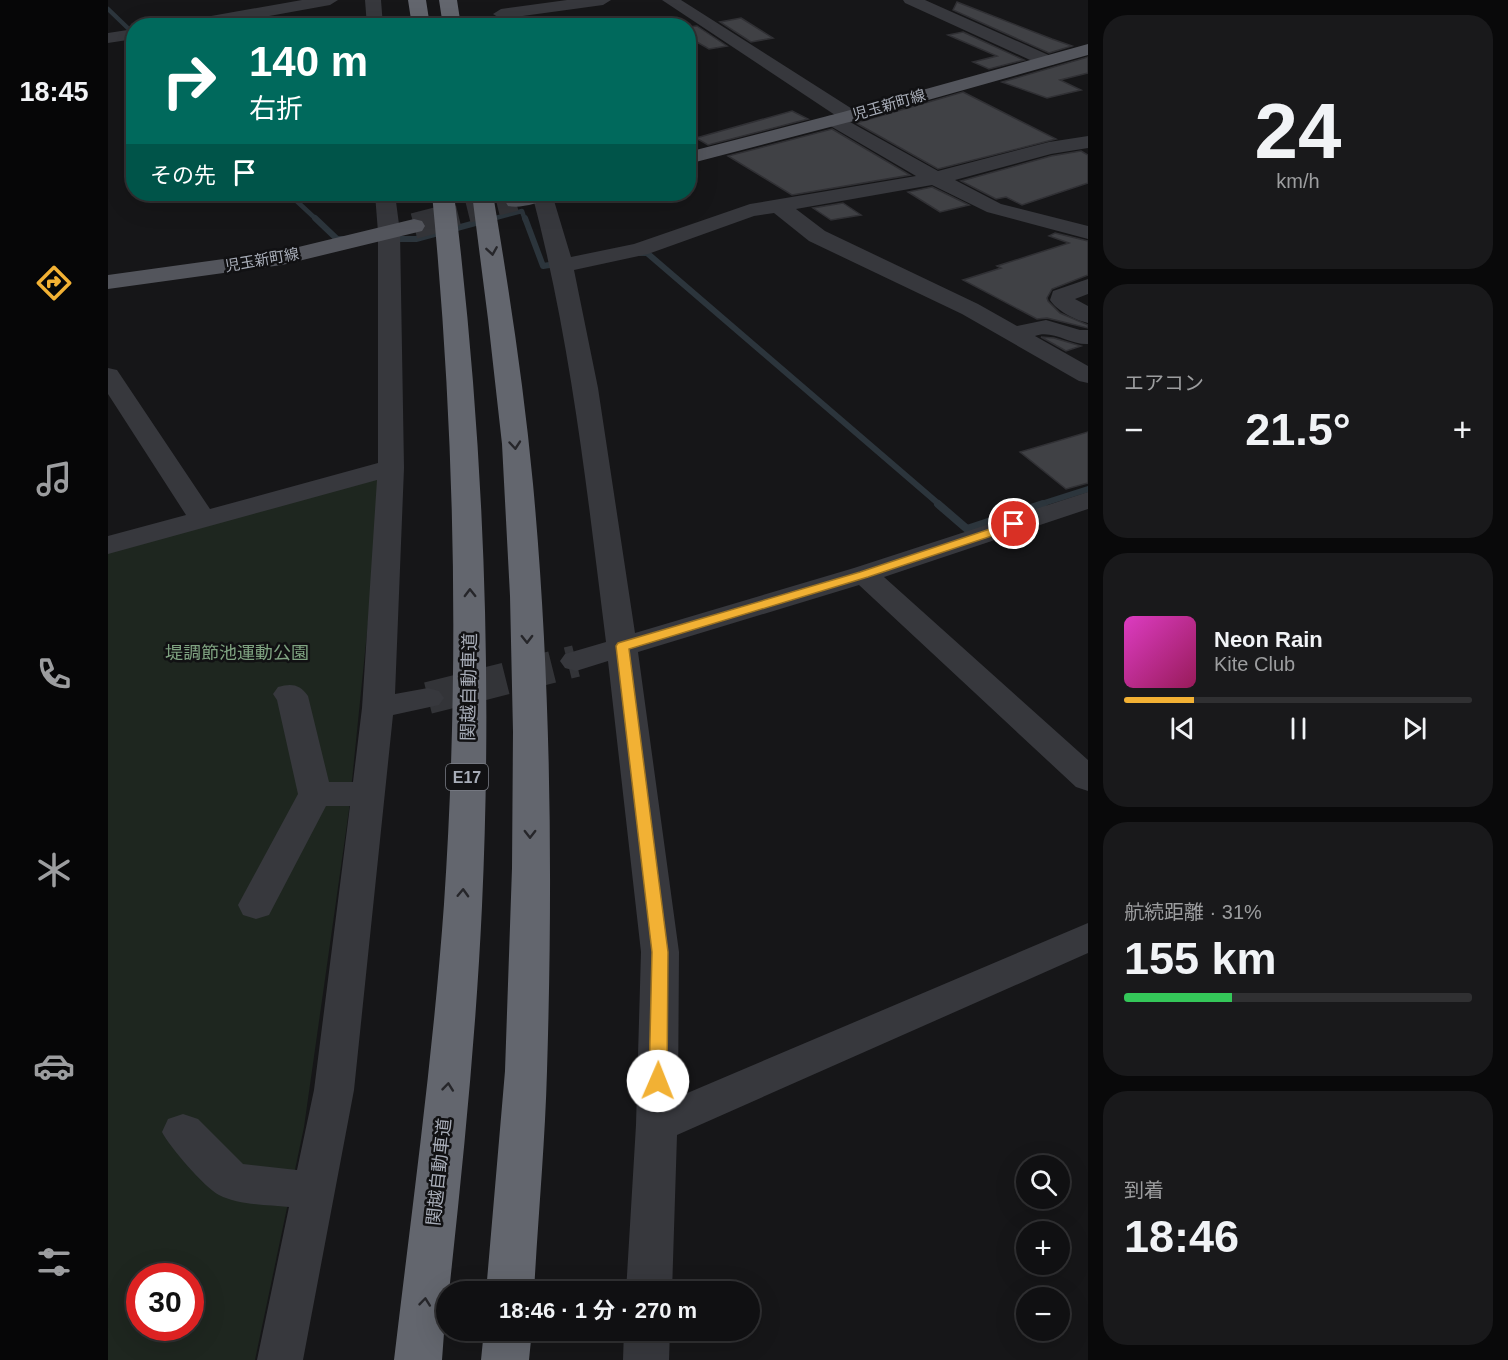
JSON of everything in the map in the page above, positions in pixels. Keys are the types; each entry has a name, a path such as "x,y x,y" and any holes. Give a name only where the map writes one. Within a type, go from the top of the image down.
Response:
{"highway":[{"path":"417,0 420,18"},
{"path":"448,0 451,18"},
{"name":"関越自動車道","path":"418,1360 449,1080 463,904 468,751 470,636 466,447 457,326 444,201"},
{"path":"483,201 506,354 522,529 526,630 531,894 526,1073 511,1281"},
{"path":"506,1360 507,1341"}],"main road":[{"name":"児玉新町線","path":"696,156 842,118 1088,49"},
{"name":"児玉新町線","path":"108,282 282,258 402,229"}],"street":[{"path":"228,18 330,0"},
{"path":"373,0 374,18"},
{"path":"501,13 603,0"},
{"path":"670,0 842,118 933,177 994,208 1088,233"},
{"path":"910,0 993,39 1047,61"},
{"path":"108,38 126,35"},
{"path":"972,44 993,39"},
{"path":"562,266 640,249 750,210 848,195 965,172 1049,148 1088,142"},
{"path":"280,1360 334,1090 378,708 402,229 388,201"},
{"path":"538,201 562,266 586,388 622,646 660,952 657,1125 650,1281"},
{"path":"777,205 816,236 970,309 1088,376"},
{"path":"1088,286 1061,296 1060,300 1088,316"},
{"path":"1017,335 1040,327 1049,327 1074,336 1088,337"},
{"path":"108,375 202,518"},
{"path":"108,545 391,468"},
{"path":"576,661 864,574 1088,500"},
{"path":"864,574 1088,779"},
{"path":"256,905 315,794 292,696 289,694"},
{"path":"378,708 428,698"},
{"path":"315,794 368,794"},
{"path":"657,1125 1088,937"},
{"path":"183,1132 232,1181 273,1188 314,1190"},
{"path":"646,1360 647,1341"}],"green space":[{"name":"堤調節池運動公園","path":"383,475 349,810 304,1127 255,1360 108,1360 108,553"}],"building":[{"path":"957,2 1072,46 1049,53 953,10"},
{"path":"741,18 773,38 751,42 720,22"},
{"path":"696,26 727,46 709,49 696,42"},
{"path":"963,32 1024,60 989,69 973,62 997,56 948,35"},
{"path":"1088,57 1088,73 1060,80 1081,90 1047,98 1002,82"},
{"path":"963,92 1056,139 938,169 856,123"},
{"path":"792,111 808,119 708,145 696,138"},
{"path":"832,129 910,175 792,195 728,156"},
{"path":"1081,151 1088,155 1088,183 1022,205 1006,197 996,199 961,181 1051,156"},
{"path":"932,187 969,205 940,212 908,192"},
{"path":"843,203 861,215 831,220 813,208"},
{"path":"1055,233 1088,241 1088,275 1052,289 1047,298 1048,301 1060,313 1088,325 1088,328 1047,318 1037,319 963,280 1001,268 997,266 1069,243 1049,236"},
{"path":"1041,337 1054,338 1081,346 1066,351"},
{"path":"1088,432 1088,483 1066,489 1020,452"}],"waterway":[{"path":"108,9 126,26"},
{"path":"297,201 317,220"},
{"path":"488,220 522,211 525,220"},
{"path":"315,218 337,239 344,239"},
{"path":"392,239 416,239 494,218"},
{"path":"525,218 543,266 556,264"},
{"path":"639,253 647,253 940,505"},
{"path":"1038,505 1088,489"},
{"path":"938,504 967,529 1043,504"}],"tunnel":[{"path":"439,220 516,201"},
{"path":"414,226 445,218"},
{"path":"428,698 576,661"}],"route":[{"path":"658,1081 660,952 622,646 864,574 1014,524"}]}
